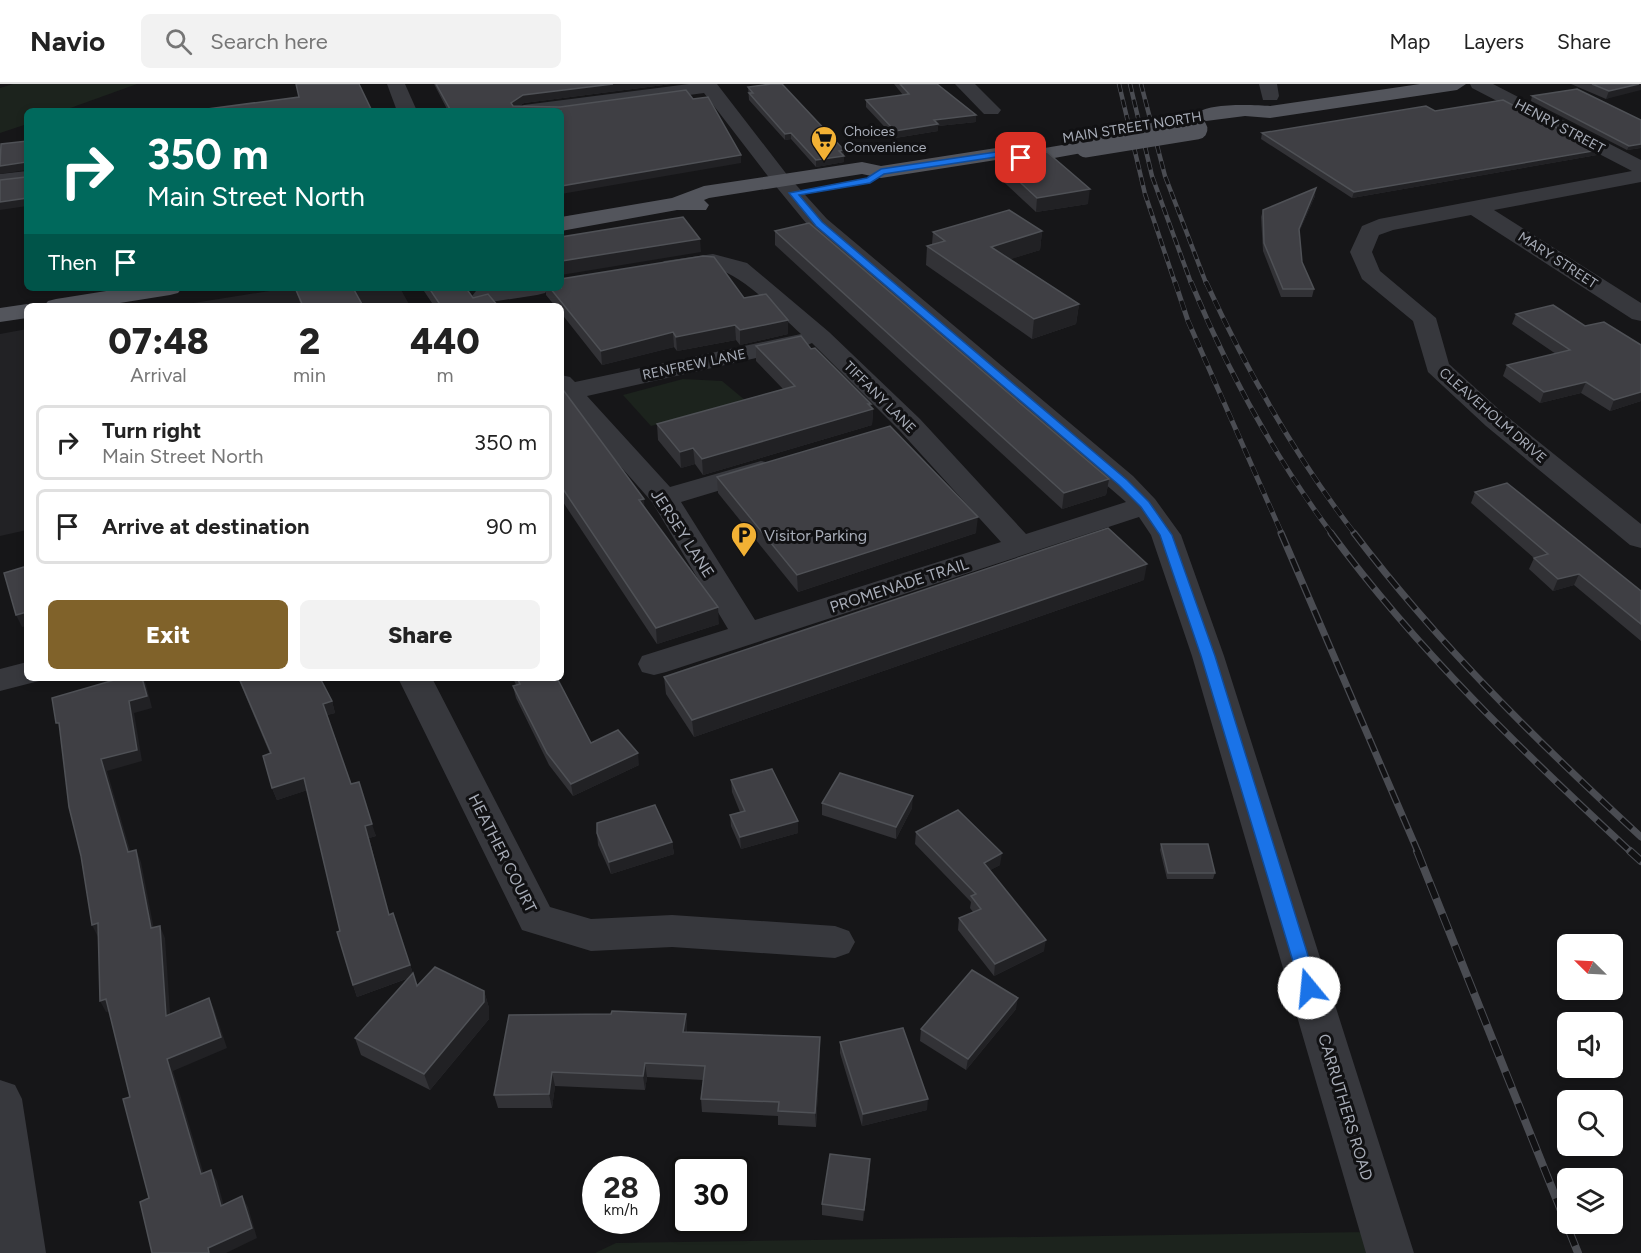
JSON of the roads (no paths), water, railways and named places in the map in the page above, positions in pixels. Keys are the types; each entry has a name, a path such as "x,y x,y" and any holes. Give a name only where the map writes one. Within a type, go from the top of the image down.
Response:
{"main road":[{"name":"MAIN STREET NORTH","path":"564,223 677,204 713,205 787,187 870,180 881,172 996,154 1021,158 1092,140 1202,122 1254,119 1270,97 1457,84"},
{"path":"75,303 151,291"},
{"path":"0,315 24,311"}],"street":[{"path":"396,84 406,108"},
{"path":"964,84 991,110"},
{"name":"HENRY STREET","path":"1479,84 1641,168"},
{"path":"545,108 708,85"},
{"name":"CARRUTHERS ROAD","path":"708,85 787,187 819,224 1114,475 1145,505 1166,535 1208,656 1390,1253"},
{"name":"CLEAVEHOLM DRIVE","path":"1641,176 1387,224 1370,231 1361,252 1370,274 1424,318 1437,367 1494,420 1641,539"},
{"path":"0,180 24,177"},
{"name":"MARY STREET","path":"1474,207 1641,314"},
{"name":"TIFFANY LANE","path":"649,270 704,261 728,263 739,268 820,337 898,429 1020,545"},
{"path":"485,297 520,291"},
{"name":"RENFREW LANE","path":"564,388 820,337"},
{"name":"JERSEY LANE","path":"564,388 664,498 748,635"},
{"path":"664,498 787,462"},
{"name":"PROMENADE TRAIL","path":"654,664 1145,505"},
{"path":"0,680 24,673"},
{"name":"HEATHER COURT","path":"417,681 536,919 591,935 672,931 835,942"},
{"path":"0,1106 22,1253"}],"railway":[{"path":"1119,84 1145,194 1175,283"},
{"path":"1130,84 1152,176 1191,283"},
{"path":"1141,84 1165,176 1206,283"},
{"path":"1175,282 1188,321 1282,534"},
{"path":"1191,282 1220,348 1254,412 1291,474 1332,534"},
{"path":"1206,282 1273,412 1312,474 1355,534"},
{"path":"1281,533 1418,852"},
{"path":"1331,533 1364,577 1436,660 1512,739 1631,852"},
{"path":"1354,533 1455,653 1527,729 1641,837"},
{"path":"1417,851 1578,1253"},
{"path":"1630,851 1641,861"}],"place":[{"name":"Choices Convenience","path":"824,162"},
{"name":"Visitor Parking","path":"744,558"}]}
